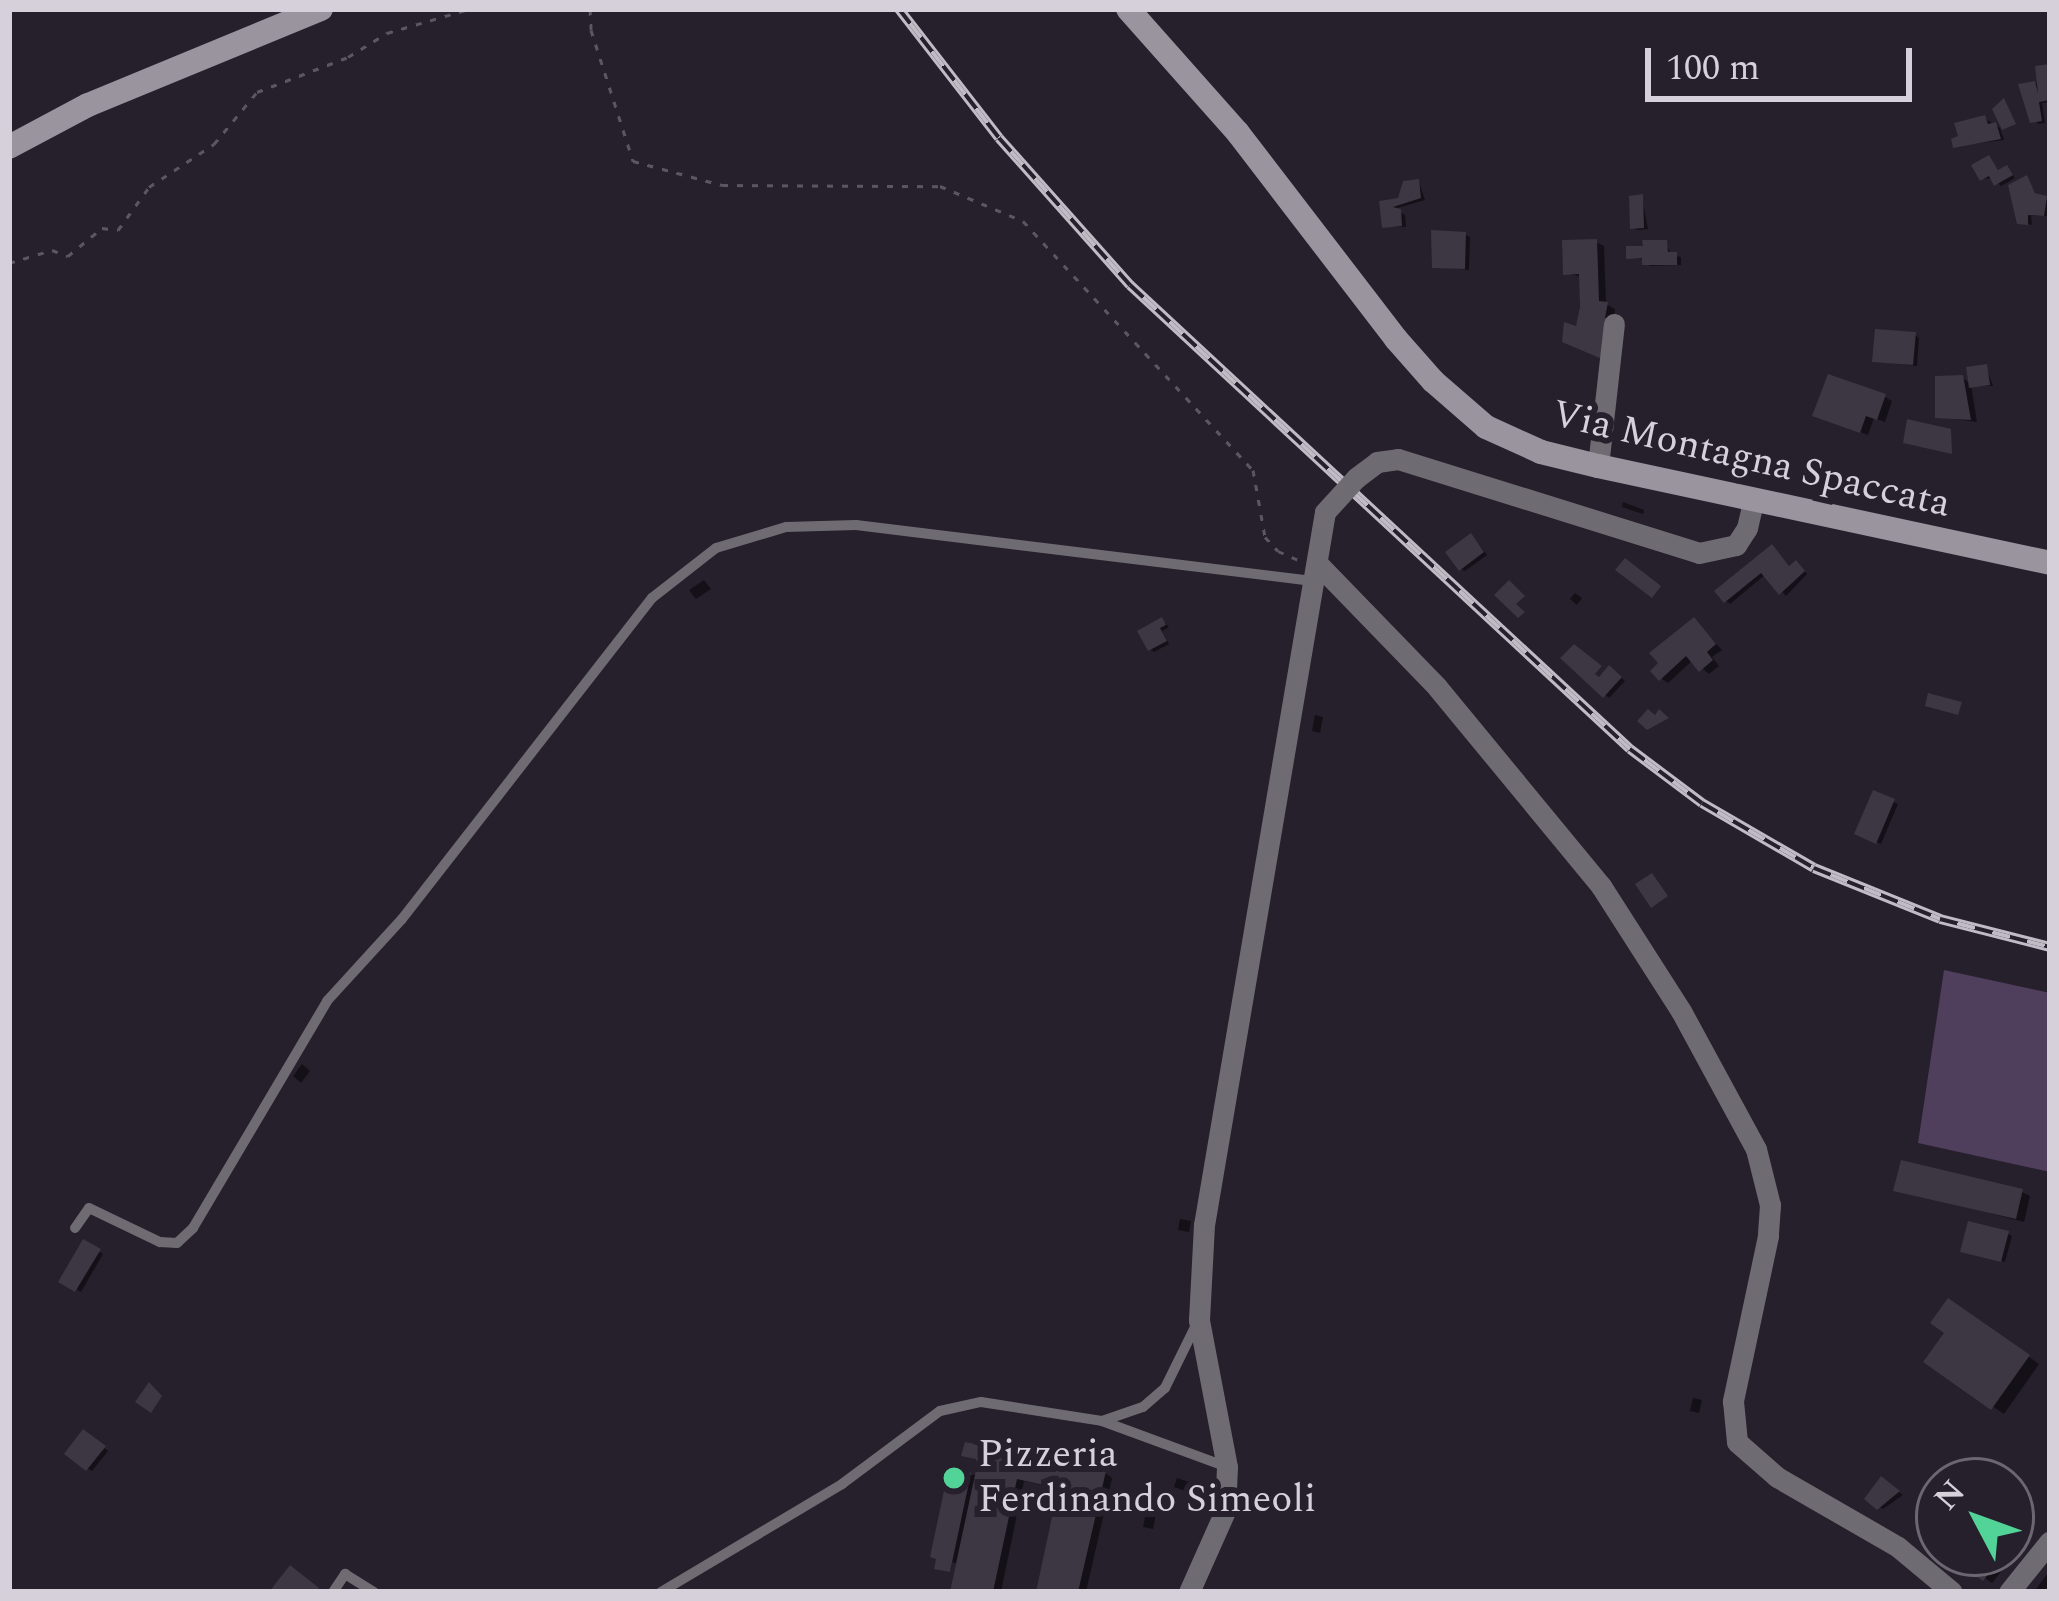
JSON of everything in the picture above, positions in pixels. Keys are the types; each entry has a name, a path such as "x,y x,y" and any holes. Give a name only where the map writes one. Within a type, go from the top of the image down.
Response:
{"main road":[{"path":"9,147 88,105 321,9"},
{"name":"Via Montagna Spaccata","path":"1128,9 1238,134 1396,339 1448,396 1516,444 1754,501 2050,563"}],"street":[{"path":"1598,466 1614,325"},
{"path":"1189,1592 1226,1511 1227,1467 1199,1320 1204,1226 1325,512 1377,462 1398,460 1699,553 1736,545 1754,501"},
{"path":"1315,572 1437,687 1601,886 1681,1011 1756,1149 1770,1205 1768,1236 1733,1401 1737,1442 1777,1477 1898,1547 1952,1592"},
{"path":"2009,1592 2050,1540"}],"lane":[{"path":"75,1228 89,1208 160,1242 177,1243 193,1228 327,1001 443,868 652,598 716,548 786,527 856,525 1315,572"},
{"path":"1102,1421 1143,1408 1165,1388 1199,1320"},
{"path":"661,1592 842,1484 940,1411 981,1402 1102,1421 1227,1467"},
{"path":"333,1592 345,1574 374,1592"}],"path":[{"path":"9,262 52,250 68,256 102,228 118,230 149,187 214,143 256,92 348,57 386,33 470,9"},
{"path":"590,9 591,30 633,160 722,185 940,186 1023,220 1253,470 1264,537 1315,572"}],"shaded area":[{"path":"1944,970 2050,993 2050,1172 1918,1143"}],"building":[{"path":"2050,64 2050,100 2039,102 2042,121 2030,123 2018,84 2035,81 2038,93 2035,66"},
{"path":"2004,98 2016,124 2002,130 1992,109"},
{"path":"1985,115 1988,124 1996,122 2001,139 1953,148 1951,139 1958,136 1954,123"},
{"path":"1989,155 1998,170 2007,165 2013,175 1994,186 1989,176 1980,181 1971,165"},
{"path":"2027,175 2035,193 2047,196 2044,216 2028,215 2028,225 2017,224 2008,185"},
{"path":"1419,179 1421,198 1393,207 1401,209 1402,226 1382,228 1379,201 1398,198 1403,181"},
{"path":"1643,194 1644,228 1630,229 1629,196"},
{"path":"1431,230 1466,232 1465,269 1432,268"},
{"path":"1597,239 1599,301 1608,302 1605,318 1609,318 1602,359 1562,342 1564,322 1576,326 1580,307 1579,274 1563,275 1562,240"},
{"path":"1642,240 1667,240 1668,252 1677,252 1677,265 1642,265 1642,258 1626,259 1626,246 1643,246"},
{"path":"1875,329 1916,332 1913,365 1872,362"},
{"path":"1987,364 1990,385 1969,388 1966,367"},
{"path":"1828,374 1886,394 1877,420 1866,416 1860,433 1812,416"},
{"path":"1963,375 1971,420 1935,418 1935,376"},
{"path":"1907,419 1951,429 1952,454 1903,443"},
{"path":"1471,533 1484,552 1459,571 1445,552"},
{"path":"1772,544 1789,566 1796,560 1805,571 1779,595 1761,573 1724,603 1714,591"},
{"path":"1625,558 1661,586 1652,598 1615,570"},
{"path":"1509,580 1525,596 1516,604 1525,612 1518,618 1494,595"},
{"path":"1162,617 1166,625 1160,628 1167,641 1148,651 1137,631"},
{"path":"1694,617 1716,644 1707,652 1713,660 1699,672 1686,656 1659,681 1650,671 1658,663 1649,653"},
{"path":"1574,644 1602,666 1595,674 1599,677 1609,665 1622,677 1603,698 1560,658"},
{"path":"1928,693 1962,702 1958,715 1925,706"},
{"path":"1648,709 1655,715 1659,709 1669,718 1647,730 1637,721"},
{"path":"1873,790 1895,799 1876,844 1854,834"},
{"path":"1652,873 1668,896 1651,908 1635,884"},
{"path":"1901,1160 2023,1189 2016,1219 1893,1191"},
{"path":"1968,1221 2009,1231 2001,1262 1960,1252"},
{"path":"83,1239 101,1249 75,1292 58,1282"},
{"path":"1948,1298 2030,1355 1991,1410 1923,1362 1944,1333 1930,1323"},
{"path":"149,1382 162,1396 151,1413 135,1402"},
{"path":"83,1429 106,1446 86,1471 64,1454"},
{"path":"965,1442 1106,1471 1078,1592 1036,1592 1052,1517 1045,1516 1052,1487 1017,1479 993,1592 950,1592 976,1470 976,1459 961,1456"},
{"path":"949,1467 971,1473 950,1572 934,1569 936,1559 930,1557"},
{"path":"1881,1476 1900,1491 1877,1510 1864,1499"},
{"path":"290,1565 319,1588 317,1592 269,1592"}],"railway":[{"path":"899,9 999,138 1130,285 1630,749 1702,803 1814,868 1940,919 2050,947"}],"place":[{"name":"Pizzeria Ferdinando Simeoli","path":"954,1478"}]}
